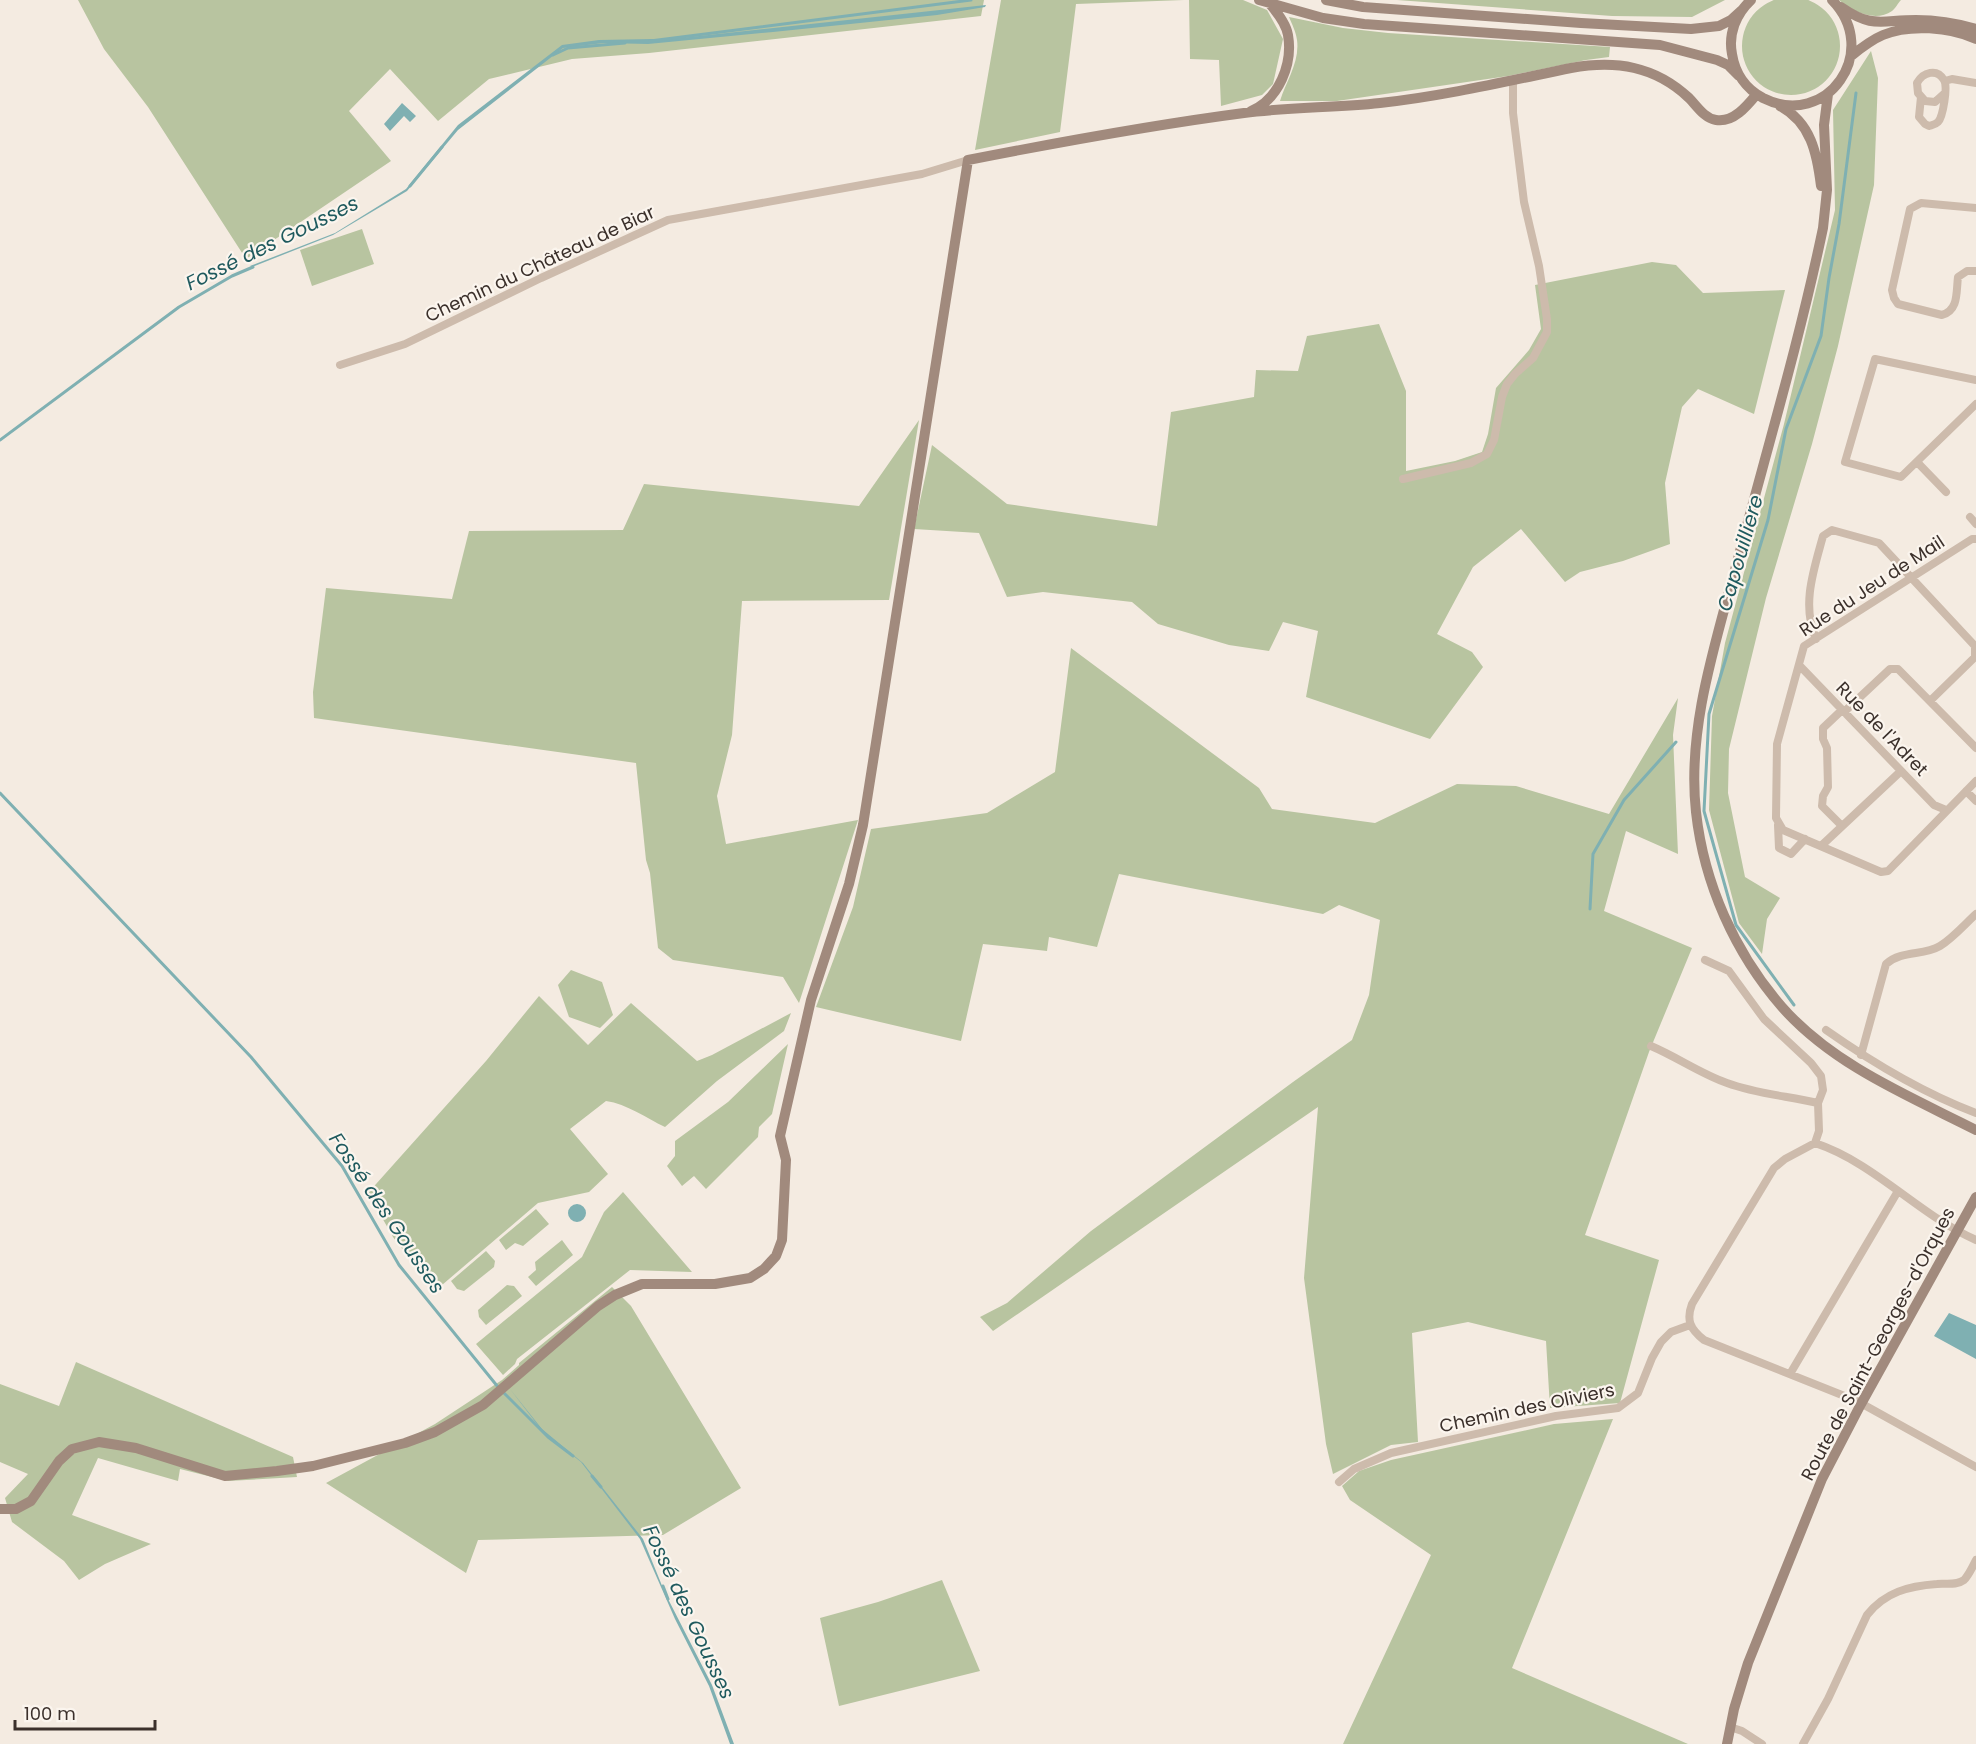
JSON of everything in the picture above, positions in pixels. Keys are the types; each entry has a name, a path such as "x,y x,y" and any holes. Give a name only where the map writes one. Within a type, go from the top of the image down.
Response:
{"street":[{"path":"1326,0 1363,7 1581,23 1690,28 1719,26 1731,20 1747,3"},
{"path":"1833,1 1862,20 1873,22 1931,20 1976,29"},
{"path":"1774,104 1802,105 1815,101 1839,84 1851,56 1852,41 1843,13 1833,1"},
{"path":"1264,2 1323,18 1364,24 1463,33 1660,45 1717,60 1728,65 1756,95 1791,112 1801,121 1812,140 1824,211"},
{"path":"1246,113 1268,102 1275,93 1284,74 1288,54 1288,35 1284,24 1264,2"},
{"path":"1739,76 1733,63 1731,36 1735,22 1747,3"},
{"path":"1851,56 1880,36 1901,30 1929,28 1976,39"},
{"path":"0,1509 16,1509 31,1501 59,1461 72,1449 99,1442 136,1448 225,1476 313,1466 405,1443 435,1432 483,1406 598,1306 615,1294 642,1284 716,1284 750,1278 764,1269 776,1256 782,1240 786,1160 780,1136 811,1000 849,884 863,825 968,160 1098,135 1246,113 1380,103 1580,67 1617,65 1651,72 1662,77 1689,98 1706,116 1719,121 1731,118 1747,106 1756,95"},
{"path":"1945,81 1934,72 1925,74 1917,83 1918,93 1925,101 1935,102 1945,93"},
{"path":"1945,81 1952,79 1976,83"},
{"path":"1403,479 1471,463 1487,454 1494,440 1507,384 1533,358 1546,333 1547,319 1539,266 1524,201 1513,113 1513,80"},
{"path":"1921,97 1919,117 1929,126 1938,122 1942,116 1945,81"},
{"path":"1827,94 1824,125 1827,190 1816,261 1719,629 1700,713 1694,783 1700,838 1709,877 1723,917 1763,983 1783,1008 1838,1057 1976,1130"},
{"path":"1268,102 1283,110"},
{"name":"Chemin du Château de Biar","path":"340,365 405,344 668,220 922,174 968,160"},
{"path":"1976,208 1921,202 1910,209 1892,290 1894,298 1898,304 1942,315 1949,313 1954,308 1958,277 1967,271 1976,271"},
{"path":"1976,380 1875,359 1845,462 1901,477 1976,404"},
{"path":"1917,462 1946,492"},
{"path":"1970,517 1976,524"},
{"path":"1816,639 1808,591 1823,536 1832,530 1879,543 1975,646 1975,657 1930,701"},
{"name":"Rue du Jeu de Mail","path":"1805,839 1791,854 1779,848 1779,825 1775,811 1777,744 1804,646 1974,539"},
{"name":"Rue de l'Adret","path":"1799,665 1934,805 1946,810"},
{"path":"1842,826 1822,806 1823,795 1828,787 1827,748 1823,739 1823,728 1890,669 1898,669 1976,748"},
{"path":"1821,846 1901,771"},
{"path":"1779,825 1783,830 1881,872 1888,870 1976,781"},
{"path":"1966,791 1976,801"},
{"path":"1861,1055 1886,964 1894,958 1941,945 1976,914"},
{"path":"1705,960 1729,971 1764,1019 1816,1069 1823,1082 1823,1090 1818,1103 1819,1131 1815,1143 1785,1159 1774,1168 1692,1304 1688,1315 1690,1325 1704,1340 1861,1404 1976,1467"},
{"path":"1826,1030 1861,1055 1956,1105 1976,1113"},
{"path":"1651,1046 1750,1091 1818,1103"},
{"path":"1815,1143 1829,1148 1898,1191 1957,1232 1976,1240"},
{"path":"1790,1374 1898,1191"},
{"name":"Route de Saint-Georges-d'Orques","path":"1726,1744 1748,1663 1822,1479 1976,1197"},
{"name":"Chemin des Oliviers","path":"1339,1482 1354,1469 1391,1452 1556,1416 1618,1408 1638,1394 1661,1342 1671,1332 1690,1325"},
{"path":"1803,1744 1823,1709 1867,1615 1874,1605 1896,1591 1936,1584 1957,1584 1965,1579 1976,1560"},
{"path":"1730,1727 1742,1731 1762,1744"}],"green space":[{"path":"1781,-3 1801,-3 1826,11 1837,27 1840,46 1837,65 1826,81 1801,95 1781,95 1764,87 1750,73 1742,56 1742,36 1750,19 1764,5"},
{"path":"78,0 984,0 981,16 649,53 572,59 489,79 438,121 390,69 349,111 391,161 246,259 148,107 104,49"},
{"path":"1001,0 1184,0 1076,4 1060,132 975,150"},
{"path":"1189,0 1243,0 1267,10 1283,39 1273,84 1262,95 1221,106 1219,60 1190,59"},
{"path":"1397,0 1725,0 1692,17 1612,16"},
{"path":"1839,0 1901,0 1892,11 1871,16 1850,8"},
{"path":"1289,17 1343,28 1388,33 1610,47 1609,57 1508,76 1337,101 1280,101 1295,64 1297,48 1296,34"},
{"path":"1871,51 1878,78 1874,185 1838,346 1812,444 1766,598 1729,749 1728,793 1745,877 1780,898 1767,919 1762,954 1739,923 1709,810 1712,716 1725,643 1784,424 1835,210 1833,110"},
{"path":"362,229 374,264 312,286 300,250"},
{"path":"1652,262 1676,265 1703,293 1785,290 1754,414 1698,389 1682,407 1665,483 1670,544 1623,561 1580,572 1565,582 1521,529 1473,567 1437,634 1472,652 1483,667 1430,739 1306,697 1318,631 1283,622 1269,651 1229,645 1158,624 1132,602 1043,592 1007,597 979,533 914,529 932,445 1007,504 1157,526 1171,412 1254,397 1256,370 1298,371 1307,336 1379,324 1406,391 1406,471 1455,461 1482,452 1488,434 1496,388 1529,350 1541,329 1535,285"},
{"path":"919,420 889,600 742,601 732,735 717,796 726,844 858,820 799,1003 783,977 673,960 658,948 636,763 314,718 313,692 326,588 452,599 469,531 623,530 644,484 859,506"},
{"path":"1071,648 1259,788 1272,809 1375,823 1457,784 1516,786 1609,814 1678,698 1673,735 1678,854 1626,831 1604,911 1692,948 1649,1052 1585,1235 1659,1260 1620,1403 1550,1408 1546,1341 1468,1322 1412,1333 1418,1442 1391,1445 1333,1474 1326,1444 1304,1278 1318,1107 993,1331 980,1317 1007,1303 1091,1231 1352,1040 1369,995 1380,920 1339,905 1323,914 1119,874 1097,947 1049,937 1047,951 983,944 961,1041 816,1007 853,907 871,829 987,813 1055,772"},
{"path":"571,970 602,982 613,1015 600,1028 569,1017 558,985"},
{"path":"539,996 588,1045 631,1003 697,1061 791,1013 784,1031 717,1081 665,1127 629,1108 606,1101 570,1129 608,1174 589,1192 538,1203 435,1291 393,1237 368,1193 486,1061"},
{"path":"788,1044 772,1114 759,1127 758,1137 706,1189 694,1176 682,1186 667,1166 675,1156 675,1141 728,1102"},
{"path":"623,1192 692,1272 630,1270 517,1359 503,1375 476,1344 582,1257 604,1212"},
{"path":"536,1209 549,1224 523,1246 515,1243 506,1250 499,1240"},
{"path":"562,1240 573,1255 536,1286 528,1277 536,1270 535,1262"},
{"path":"486,1251 495,1261 494,1267 464,1291 457,1289 451,1281"},
{"path":"507,1285 514,1286 522,1296 486,1325 479,1317 478,1310"},
{"path":"612,1287 631,1306 741,1488 663,1535 478,1540 466,1573 326,1483 435,1424 502,1380 519,1363"},
{"path":"76,1362 293,1457 297,1477 228,1481 180,1469 178,1481 98,1458 72,1515 151,1544 105,1564 79,1580 64,1561 12,1522 5,1498 28,1474 0,1462 0,1384 59,1406"},
{"path":"1613,1419 1512,1668 1688,1744 1343,1744 1431,1555 1350,1500 1342,1486 1359,1471 1391,1460 1554,1424"},
{"path":"942,1580 980,1671 839,1706 820,1618 878,1602"}],"water":[{"path":"986,5 937,15 773,32 648,44 603,43 563,48 458,130 407,191 333,235 250,266 335,233 406,189 458,125 562,45 599,40 653,39 653,41"},
{"path":"402,103 416,116 410,122 404,116 390,131 384,124"},
{"path":"577,1204 583,1207 586,1213 583,1219 577,1222 571,1219 568,1213 571,1207"},
{"path":"1949,1313 1976,1325 1976,1359 1934,1336"},
{"path":"510,1389 542,1429 583,1463 643,1539 665,1593 712,1685 734,1744 730,1744 709,1686 675,1619 640,1539 581,1462 543,1432"}],"waterway":[{"name":"Fossé des Gousses","path":"650,41 971,0"},
{"name":"Fossé des Gousses","path":"553,55 568,48 625,43"},
{"name":"Capouilliere","path":"1794,1005 1736,925 1704,811 1709,714 1768,520 1786,429 1821,336 1839,224 1856,93"},
{"name":"Fossé des Gousses","path":"410,186 442,147"},
{"name":"Fossé des Gousses","path":"0,440 179,307 232,276 253,267"},
{"name":"Capouilliere","path":"1590,909 1593,854 1624,800 1676,742"},
{"name":"Fossé des Gousses","path":"0,793 251,1057 342,1166 399,1265 498,1387"},
{"name":"Fossé des Gousses","path":"503,1392 548,1437 573,1456"},
{"name":"Fossé des Gousses","path":"592,1476 601,1487"},
{"name":"Fossé des Gousses","path":"663,1586 668,1599"}]}
